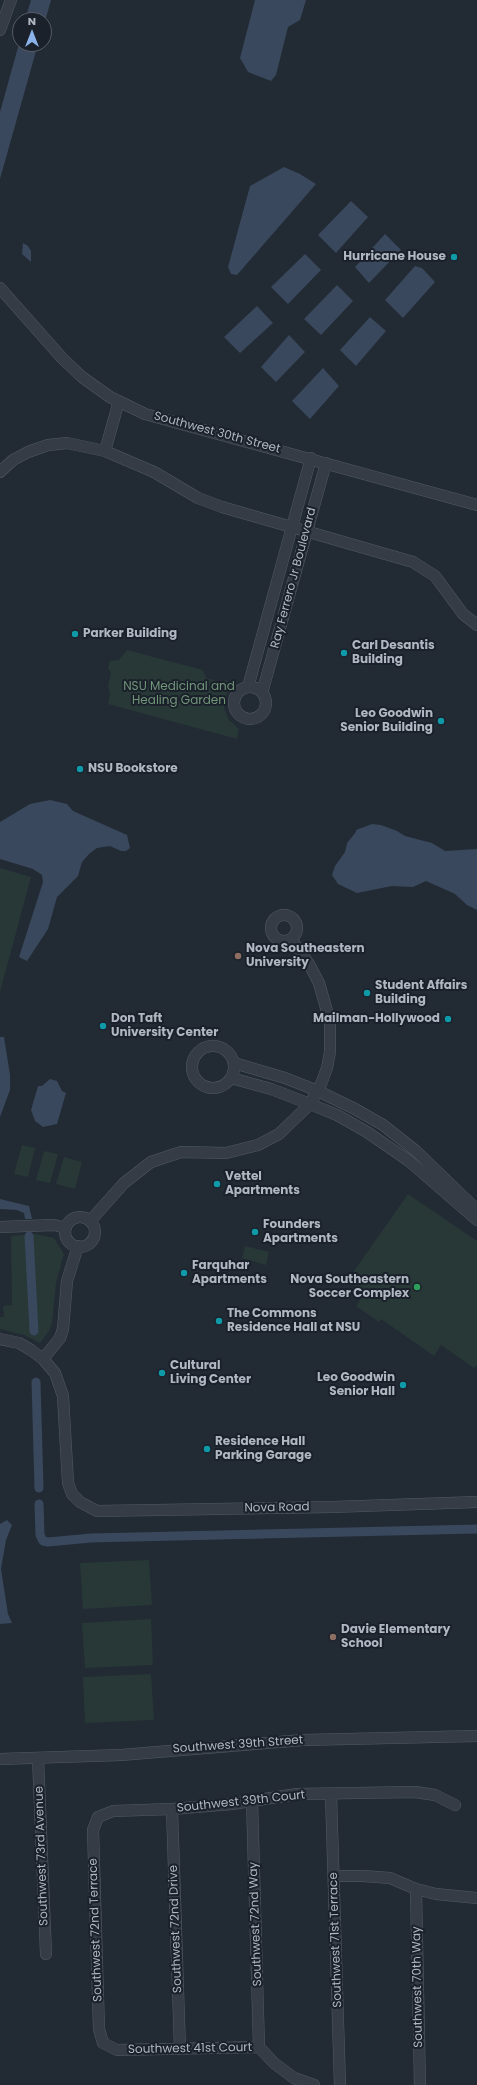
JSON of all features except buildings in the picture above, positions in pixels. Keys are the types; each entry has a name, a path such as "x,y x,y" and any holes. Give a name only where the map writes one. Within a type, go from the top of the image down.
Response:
{"street":[{"path":"0,30 11,0"},
{"name":"Southwest 30th Street","path":"0,288 62,358 82,377 120,401 146,414 311,458 477,505"},
{"path":"105,452 120,401"},
{"path":"0,472 13,460 28,452 48,445 67,444 105,452 154,472 198,498 222,507 413,562 425,568 442,583 463,614 477,625"},
{"name":"Ray Ferrero Jr Boulevard","path":"248,687 311,458"},
{"name":"Ray Ferrero Jr Boulevard","path":"262,693 326,463"},
{"path":"248,687 258,689 262,693 266,702 264,711 257,718 247,718 238,713 234,703 238,693 248,687"},
{"path":"91,1220 124,1183 150,1162 181,1152 226,1153 258,1145 279,1134 310,1104 318,1091 330,1052 330,1022 319,983 309,964 291,939"},
{"path":"217,1046 228,1052 234,1063 231,1078 221,1087 208,1088 202,1085 193,1076 192,1063 194,1056 204,1047 217,1046"},
{"path":"234,1063 273,1074 318,1091 355,1109 399,1138 476,1214"},
{"path":"231,1078 270,1089 310,1104 336,1115 367,1132 401,1155 476,1214"},
{"path":"81,1216 91,1220 95,1229 94,1238 87,1245 73,1245 66,1238 66,1228 71,1219 81,1216"},
{"path":"0,1226 54,1225 66,1228"},
{"path":"0,1339 19,1343 43,1359 60,1338 63,1329 66,1281 78,1246"},
{"name":"Nova Road","path":"43,1359 54,1373 62,1390 66,1478 70,1489 80,1502 90,1509 104,1512 477,1502"},
{"name":"Southwest 39th Street","path":"0,1759 121,1755 303,1740 477,1736"},
{"name":"Southwest 73rd Avenue","path":"38,1758 46,1954"},
{"name":"Southwest 39th Court","path":"98,1817 113,1811 172,1810 232,1804 297,1794 331,1795 415,1792 435,1795 455,1805"},
{"name":"Southwest 71st Terrace","path":"331,1795 335,1876 340,2085"},
{"name":"Southwest 72nd Way","path":"252,1800 259,2047"},
{"name":"Southwest 72nd Drive","path":"172,1810 180,2048"},
{"name":"Southwest 72nd Terrace","path":"98,1817 93,1830 99,2029 103,2043"},
{"path":"335,1876 390,1878 416,1889 436,1894 477,1898"},
{"name":"Southwest 70th Way","path":"416,1889 420,2085"},
{"name":"Southwest 41st Court","path":"103,2043 117,2050 259,2047 274,2063 294,2078 314,2085"}],"green space":[{"name":"NSU Medicinal and Healing Garden","path":"127,650 203,670 206,678 222,682 225,680 228,681 229,689 225,698 224,708 229,720 239,729 237,739 108,704 110,693 108,686 111,673 108,668 110,661 119,660"},
{"path":"0,868 31,877 0,992"},
{"path":"22,1145 35,1148 28,1177 14,1174"},
{"path":"44,1151 58,1154 50,1183 36,1180"},
{"path":"64,1157 82,1162 75,1189 56,1184"},
{"name":"Nova Southeastern Soccer Complex","path":"408,1194 477,1241 477,1365 474,1368 441,1345 434,1356 381,1319 379,1322 356,1306 365,1292 347,1281"},
{"path":"35,1234 54,1238 64,1254 56,1283 52,1323 49,1331 40,1343 24,1335 0,1329 0,1317 4,1317 3,1306 12,1305 11,1236"},
{"path":"245,1246 269,1252 266,1265 242,1258"},
{"path":"149,1560 152,1605 83,1609 80,1563"},
{"path":"151,1619 153,1665 85,1668 82,1623"},
{"path":"151,1674 154,1720 85,1723 83,1677"}],"water":[{"path":"31,0 51,0 48,12 27,12"},
{"path":"255,0 306,0 300,20 288,27 276,75 271,81 248,72 240,58"},
{"path":"17,52 36,52 0,179 0,112"},
{"path":"284,167 300,174 316,184 237,275 231,274 228,267 250,186"},
{"path":"351,201 368,217 336,253 318,235"},
{"path":"385,234 401,250 369,283 355,267"},
{"path":"23,243 28,246 31,251 31,262 22,254"},
{"path":"305,254 321,270 288,304 271,287"},
{"path":"415,266 422,268 435,282 403,318 385,300"},
{"path":"337,285 353,301 321,335 304,319"},
{"path":"257,306 273,323 240,353 224,337"},
{"path":"370,317 386,331 356,366 340,350"},
{"path":"289,335 305,352 276,382 261,367"},
{"path":"323,368 339,386 310,419 292,401"},
{"path":"50,800 67,804 73,811 127,835 130,848 126,851 121,851 110,846 97,848 89,854 82,862 78,876 57,897 48,929 27,961 19,957 43,882 42,875 33,869 0,859 0,822 30,804"},
{"path":"372,824 381,825 397,831 405,836 432,843 445,851 477,849 477,910 467,905 455,894 426,881 413,887 392,886 357,893 338,884 332,875 335,866 345,852 347,843 356,830"},
{"path":"0,1037 4,1037 10,1075 10,1090 0,1117"},
{"path":"50,1079 57,1081 62,1091 66,1093 57,1124 43,1127 35,1121 31,1110 38,1086 42,1086"},
{"path":"0,1199 29,1206 32,1219 25,1219 24,1213 17,1210 0,1209"},
{"path":"7,1520 12,1525 6,1540 1,1569 8,1614 12,1623 0,1624 0,1524"}],"waterway":[{"path":"29,1236 34,1331"},
{"path":"36,1382 39,1488"},
{"path":"39,1504 40,1535 43,1541 48,1542 91,1538 477,1529"}],"place":[{"name":"Hurricane House","path":"454,257"},
{"name":"Parker Building","path":"75,634"},
{"name":"Carl Desantis Building","path":"344,653"},
{"name":"Leo Goodwin Senior Building","path":"441,721"},
{"name":"NSU Bookstore","path":"80,769"},
{"name":"Nova Southeastern University","path":"238,956"},
{"name":"Student Affairs Building","path":"367,993"},
{"name":"Mailman-Hollywood","path":"448,1019"},
{"name":"Don Taft University Center","path":"103,1026"},
{"name":"Vettel Apartments","path":"217,1184"},
{"name":"Founders Apartments","path":"255,1232"},
{"name":"Farquhar Apartments","path":"184,1273"},
{"name":"Nova Southeastern Soccer Complex","path":"417,1287"},
{"name":"The Commons Residence Hall at NSU","path":"219,1321"},
{"name":"Cultural Living Center","path":"162,1373"},
{"name":"Leo Goodwin Senior Hall","path":"403,1385"},
{"name":"Residence Hall Parking Garage","path":"207,1449"},
{"name":"Davie Elementary School","path":"333,1637"}]}
